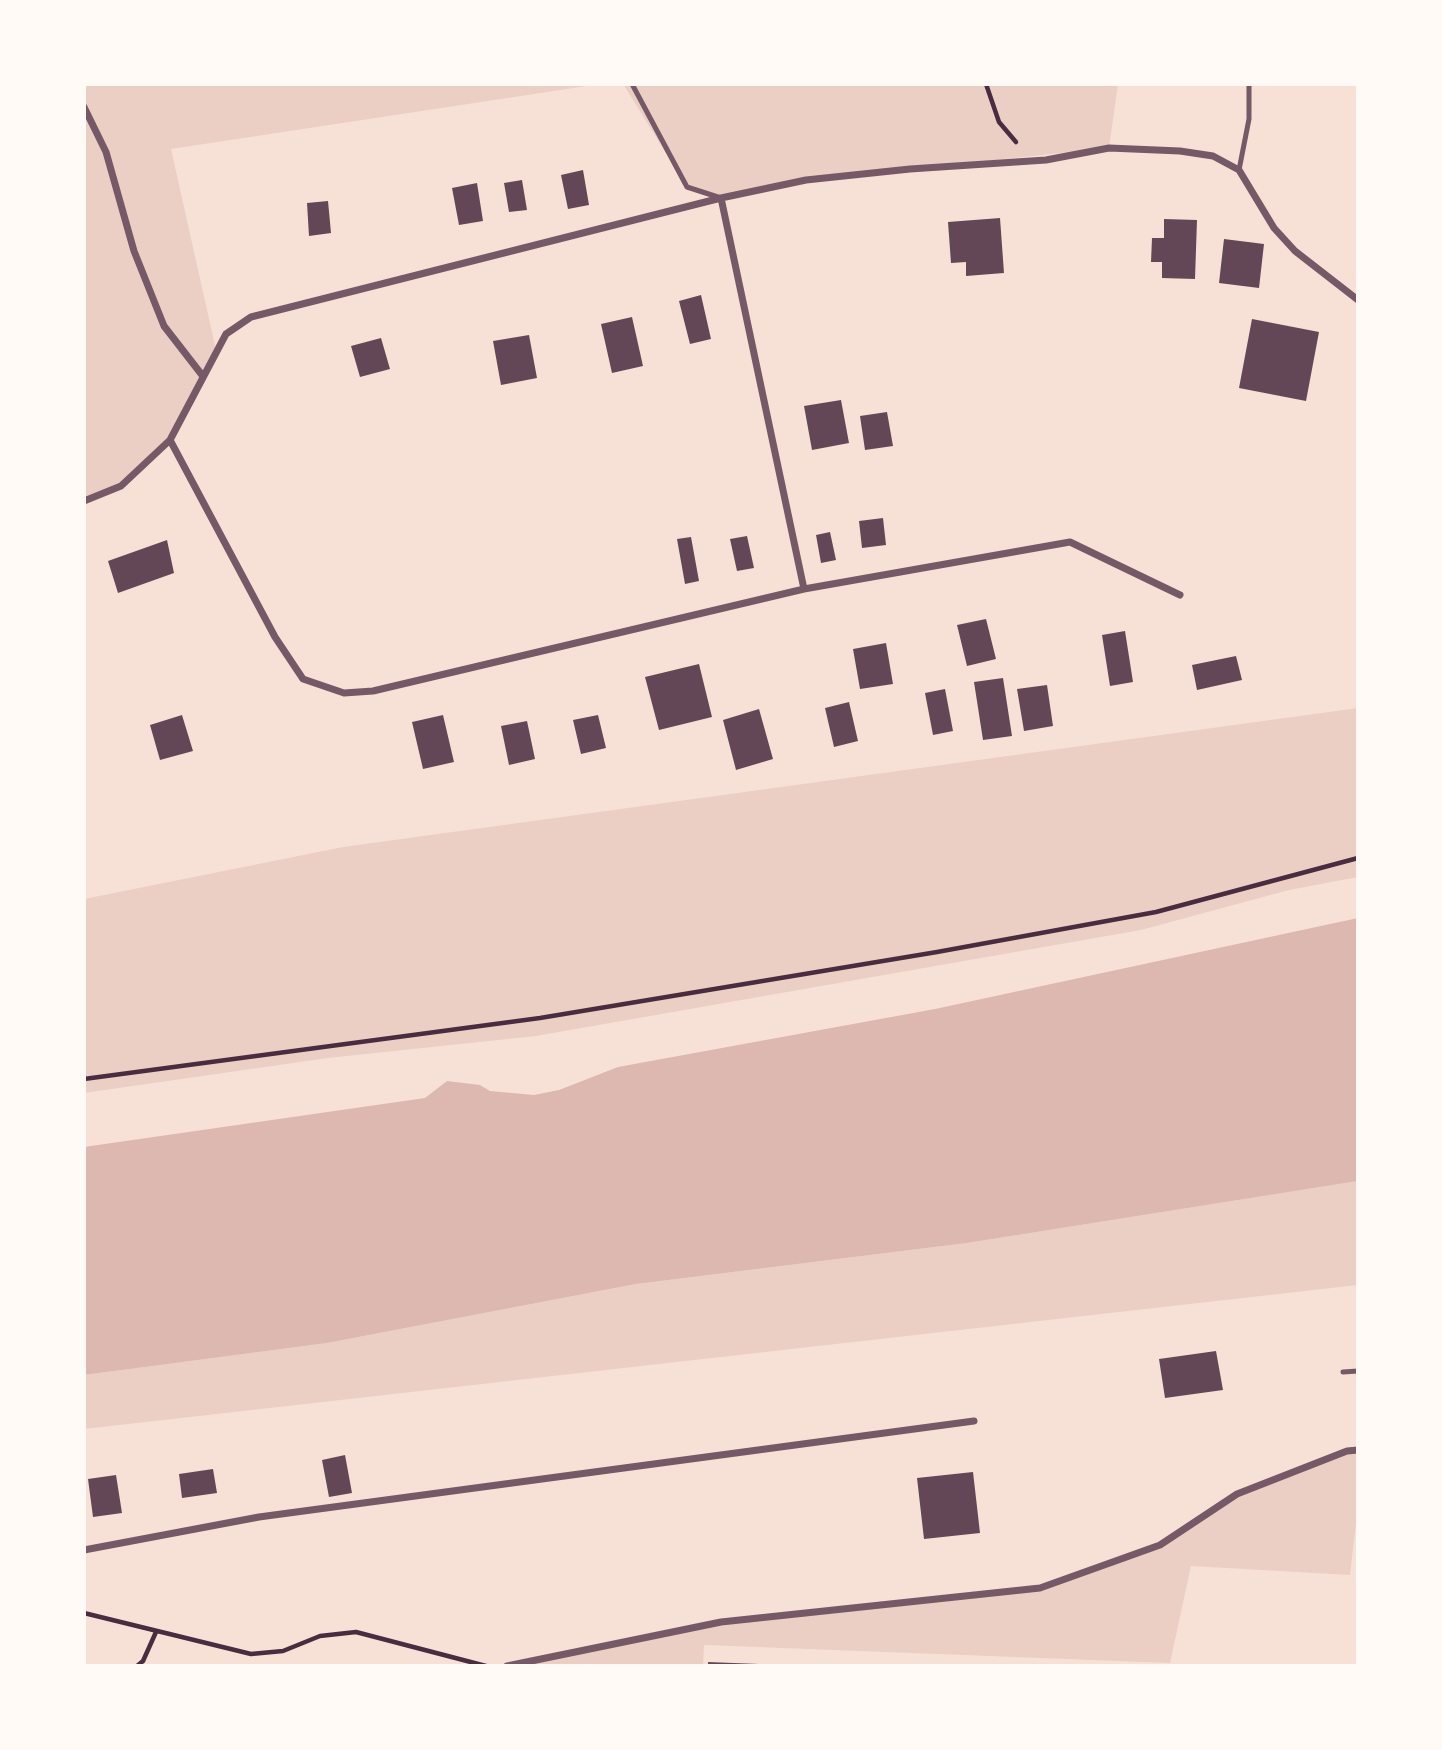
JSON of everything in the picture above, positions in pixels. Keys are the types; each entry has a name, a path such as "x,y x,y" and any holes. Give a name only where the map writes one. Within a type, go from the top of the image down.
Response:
{"street":[{"path":"84,107 106,152 134,251 164,326 202,375"},
{"path":"84,501 121,486 170,440 226,334 251,317 720,198 806,180 910,169 1046,160 1109,148 1213,156 1239,170 1274,228 1295,251 1358,300"},
{"path":"720,198 804,589"},
{"path":"170,440 275,637 303,679 344,694 373,691 804,589 1070,542 1180,595"},
{"path":"84,1550 259,1517 974,1421"},
{"path":"507,1666 721,1622 1040,1588 1160,1545 1237,1494 1358,1450"}],"lane":[{"path":"632,84 687,187 720,198"},
{"path":"1239,170 1249,119 1248,84"},
{"path":"1343,1372 1358,1371"}],"path":[{"path":"986,84 999,122 1023,150 1046,160"},
{"path":"84,1079 540,1018 937,952 1156,912 1358,858"},
{"path":"84,1613 251,1654 283,1651 320,1636 356,1632 486,1666"},
{"path":"137,1666 143,1661 156,1632"}],"shaded area":[{"path":"84,84 600,84 171,149 216,350 170,440 121,486 84,501"},
{"path":"623,84 1118,84 1109,148 806,180 721,198 687,187"},
{"path":"1358,708 1358,877 1289,890 1141,930 536,1036 328,1058 84,1093 84,899 343,847"},
{"path":"1358,918 1358,1181 967,1243 636,1284 327,1343 84,1375 84,1147 425,1098 447,1081 480,1085 490,1091 534,1095 559,1090 618,1067 935,1009"},
{"path":"1358,1181 1358,1285 84,1429 84,1375 327,1343 636,1284 967,1243"},
{"path":"1358,1450 1358,1506 1350,1575 1191,1566 1170,1663 704,1645 703,1666 507,1666 721,1622 1040,1588 1160,1545 1237,1494"}],"building":[{"path":"583,170 589,205 568,209 561,175"},
{"path":"522,180 527,210 509,212 504,183"},
{"path":"477,183 483,221 459,225 452,188"},
{"path":"328,201 331,233 309,236 307,203"},
{"path":"1000,218 1004,273 966,276 966,262 951,263 948,222"},
{"path":"1164,219 1197,220 1195,279 1162,278 1162,262 1151,262 1152,238 1164,238"},
{"path":"1224,239 1264,244 1259,288 1219,283"},
{"path":"701,295 711,339 690,344 679,301"},
{"path":"632,317 643,366 612,373 601,324"},
{"path":"1252,319 1319,332 1306,401 1239,388"},
{"path":"529,335 537,378 501,385 493,341"},
{"path":"381,338 390,369 360,377 351,346"},
{"path":"841,400 849,443 812,450 804,406"},
{"path":"887,412 893,446 865,450 860,416"},
{"path":"883,518 886,545 862,548 859,521"},
{"path":"830,532 836,560 821,563 816,535"},
{"path":"747,536 754,568 737,571 730,539"},
{"path":"691,537 699,581 685,584 677,539"},
{"path":"167,540 174,573 118,593 108,561"},
{"path":"986,619 996,659 967,666 957,625"},
{"path":"1125,631 1133,682 1110,686 1102,635"},
{"path":"886,643 893,684 860,689 853,649"},
{"path":"1236,656 1242,680 1197,690 1192,665"},
{"path":"699,664 712,717 659,730 645,677"},
{"path":"1003,678 1012,736 983,740 974,682"},
{"path":"1047,685 1053,726 1024,731 1017,689"},
{"path":"945,689 953,731 933,735 925,693"},
{"path":"849,702 858,741 834,747 825,708"},
{"path":"759,709 773,759 736,770 723,720"},
{"path":"182,715 193,751 160,760 150,725"},
{"path":"443,715 454,762 423,769 412,722"},
{"path":"598,715 606,748 581,754 573,720"},
{"path":"527,721 535,759 509,765 501,726"},
{"path":"1216,1351 1223,1390 1165,1398 1159,1359"},
{"path":"345,1455 352,1493 329,1497 322,1460"},
{"path":"213,1469 217,1493 182,1498 179,1474"},
{"path":"973,1472 980,1533 924,1539 917,1478"},
{"path":"116,1475 122,1513 93,1517 88,1479"},
{"path":"708,1662 759,1664 759,1666 708,1666"}]}
